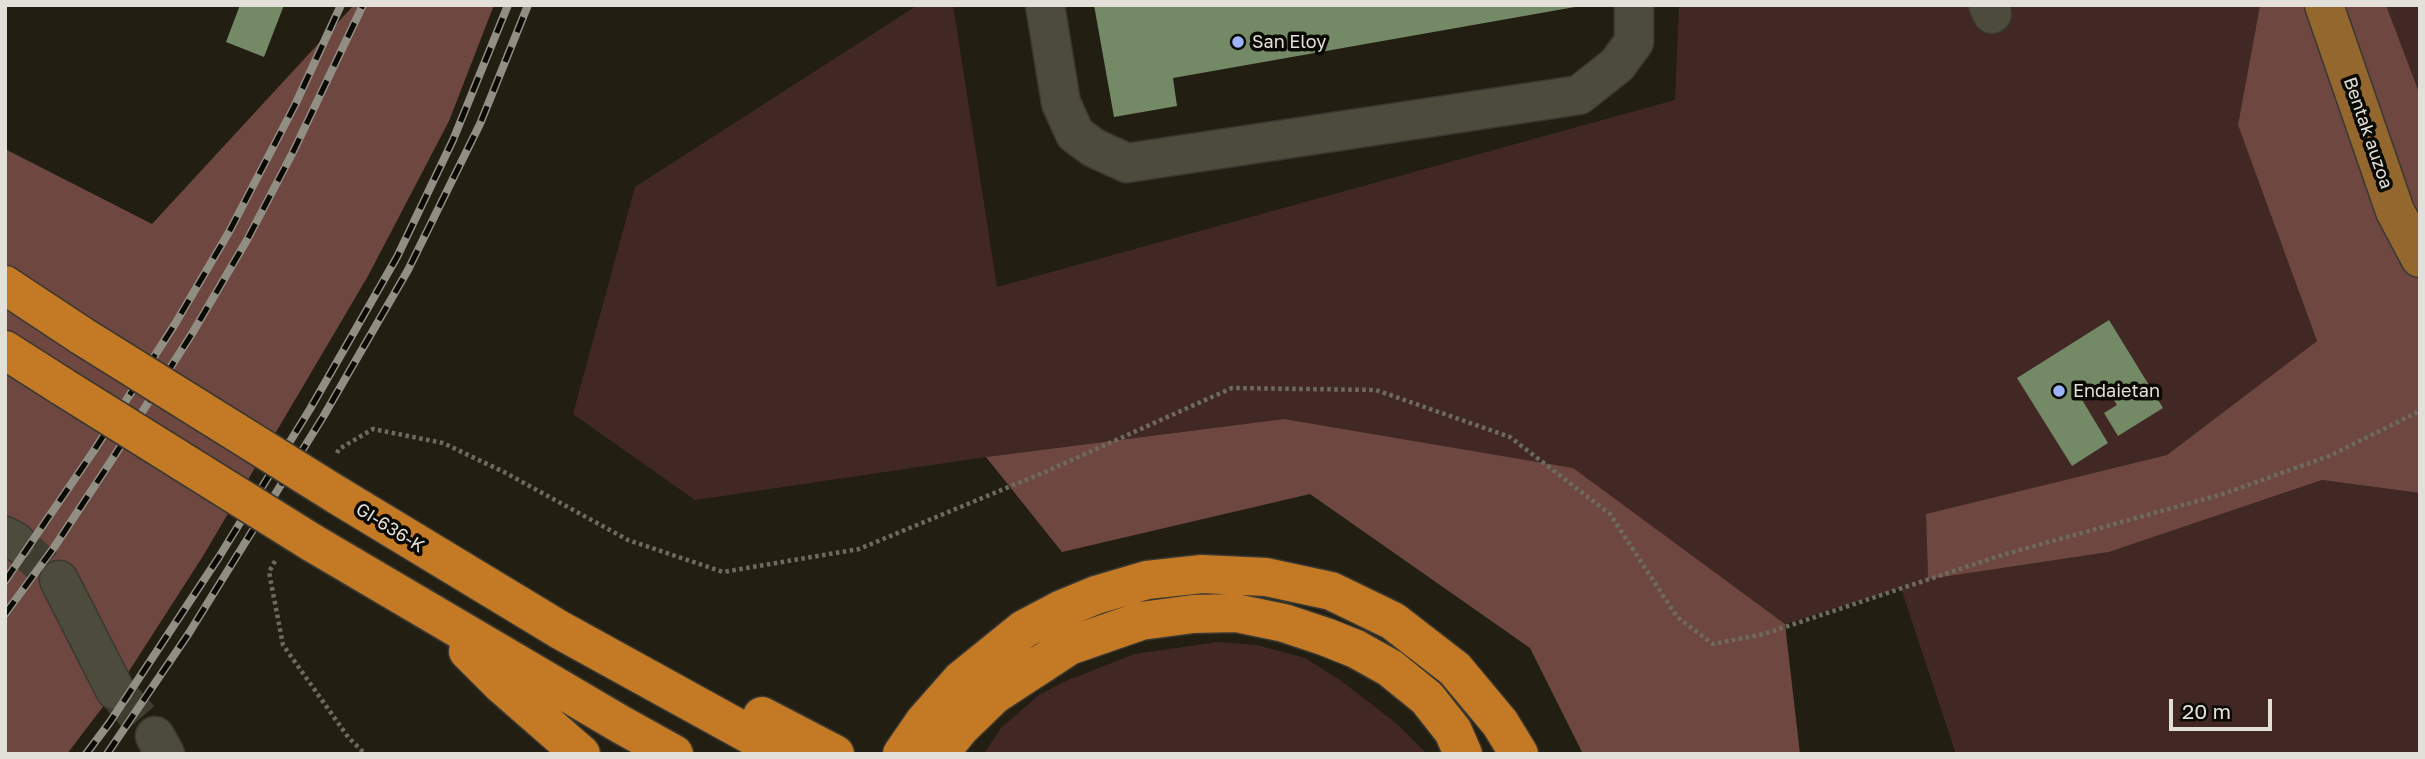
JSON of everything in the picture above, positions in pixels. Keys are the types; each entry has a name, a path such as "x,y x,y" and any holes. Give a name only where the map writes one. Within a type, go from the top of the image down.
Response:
{"highway":[{"name":"GI-636-K","path":"5,285 82,336 335,478 394,531 560,630 785,754"},
{"path":"5,351 311,542 674,754"},
{"path":"394,531 835,754"},
{"path":"916,750 961,680 1024,629 1096,595 1147,580 1202,574 1266,577 1331,591 1394,621 1455,669 1500,723 1518,754"},
{"path":"429,612 502,685 581,754"},
{"path":"916,750 961,727 994,695 1069,646 1141,621 1193,614 1236,613 1284,623 1326,637 1356,649 1390,668 1427,698 1452,731 1462,754"}],"main road":[{"name":"Bentak auzoa","path":"2324,5 2395,211 2420,258"}],"street":[{"path":"1045,5 1061,103 1075,134 1094,148 1127,163 1579,95 1617,65 1634,42 1634,5"},
{"path":"59,580 115,690"}],"path":[{"path":"335,478 339,449 373,429 443,443 504,472 628,540 723,572 859,549 1045,472 1232,388 1376,390 1510,437 1611,514 1677,617 1713,645 1765,634 2002,555 2223,495 2329,456 2420,411"},
{"path":"275,561 269,572 283,645 348,737 365,754"}],"shaded area":[{"path":"354,5 494,5 449,121 368,276 203,556 124,679 67,754 5,754 5,149 152,224"},
{"path":"918,5 953,5 997,287 1675,100 1679,5 2260,5 2238,125 2317,341 2167,455 1926,514 1928,578 2109,552 2322,480 2420,493 2420,754 1956,754 1901,588 1785,624 1572,468 1284,419 986,457 695,500 573,414 635,187"},
{"path":"2260,5 2386,5 2420,95 2420,493 2322,480 2109,552 1928,579 1926,514 2167,455 2317,341 2238,125"},
{"path":"2386,5 2420,5 2420,95"},
{"path":"1284,419 1573,468 1785,624 1800,754 1583,754 1530,648 1310,494 1062,552 986,457"},
{"path":"1218,642 1257,645 1305,658 1340,680 1396,723 1427,754 984,754 1001,728 1039,695 1068,680 1135,654"}],"building":[{"path":"240,5 284,5 264,57 226,42"},
{"name":"San Eloy","path":"1094,5 1575,7 1173,78 1177,106 1114,117"},
{"name":"Endaietan","path":"2109,320 2163,408 2118,436 2104,413 2117,405 2104,384 2081,398 2108,443 2072,466 2017,378"}],"tunnel":[{"path":"16,542 59,580"},
{"path":"115,690 155,736"}],"railway":[{"path":"5,581 93,452 175,324 229,232 295,105 341,5"},
{"path":"5,614 55,546 193,332 247,240 293,152 363,5"},
{"path":"86,754 219,557 310,409 397,257 453,140 508,5"},
{"path":"107,754 189,633 323,417 408,270 480,124 528,5"}],"place":[{"name":"San Eloy","path":"1238,42"},
{"name":"Endaietan","path":"2059,391"}]}
